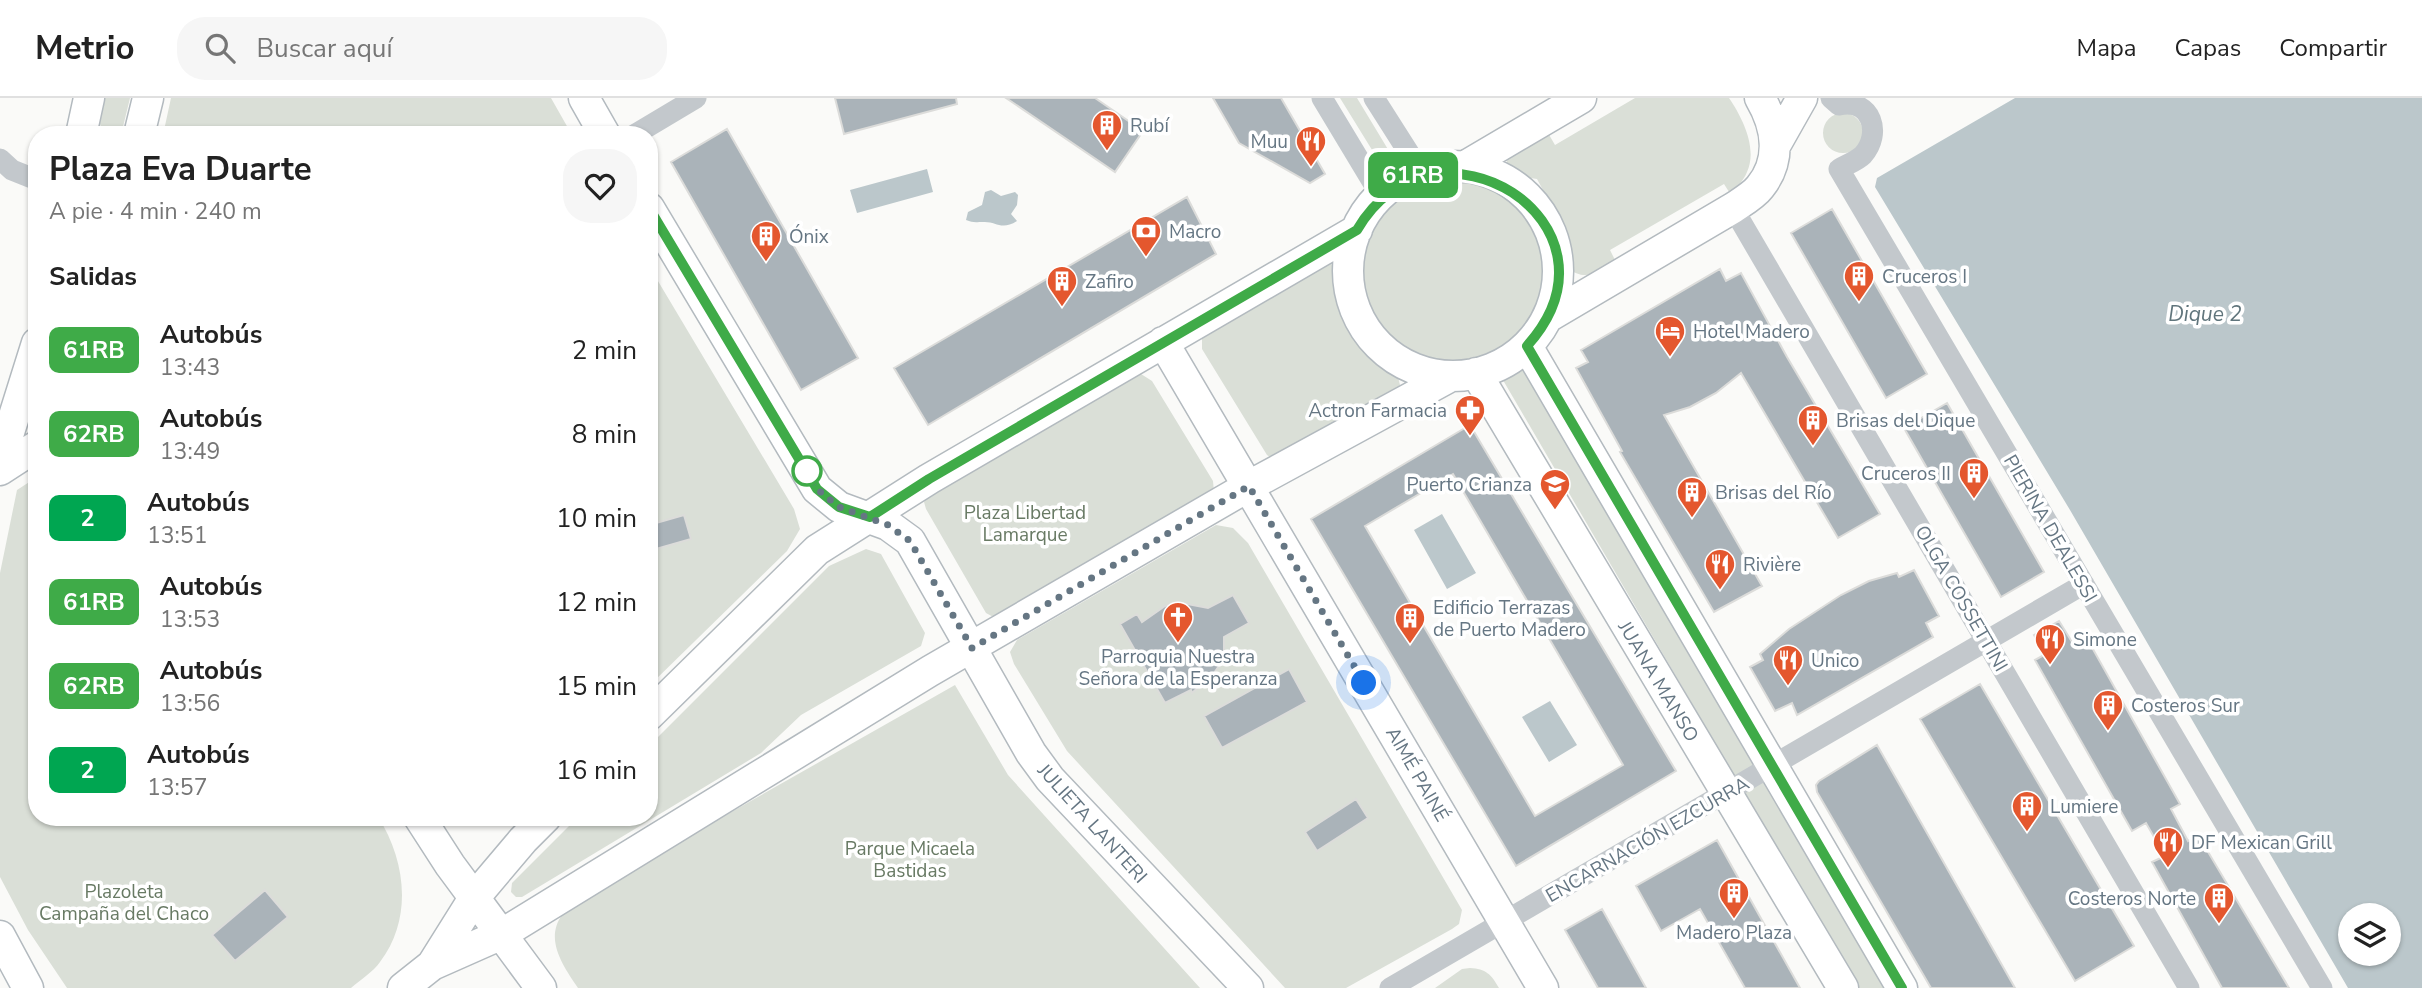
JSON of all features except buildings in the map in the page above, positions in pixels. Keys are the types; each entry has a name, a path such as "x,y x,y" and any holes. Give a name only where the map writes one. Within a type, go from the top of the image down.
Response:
{"main road":[{"path":"83,126 89,98"},
{"path":"141,126 148,98"},
{"path":"584,98 600,126"},
{"path":"1464,167 1581,98"},
{"path":"1548,317 1734,208 1760,188 1774,163 1776,144 1772,126 1760,98"},
{"path":"1776,144 1802,98"},
{"path":"403,988 432,965 502,934 930,671 1249,486 1463,374 1503,363 1527,346 1548,317 1556,292 1557,253 1552,234 1533,203 1508,182 1479,170 1443,167 1406,178 1381,196 1357,230 1350,250 1349,269 1354,307 1363,325 1385,350 1423,371 1463,374"},
{"name":"JULIETA LANTERI","path":"658,223 817,489 839,507 888,525 910,541 1031,753 1050,779 1248,988"},
{"path":"658,706 817,550 929,479 1357,230"},
{"name":"AIMÉ PAINÉ","path":"1163,342 1543,988"},
{"path":"1527,346 1902,988"},
{"path":"0,461 28,372"},
{"name":"JUANA MANSO","path":"1463,374 1726,793 1843,988"},
{"path":"0,470 28,452"},
{"path":"425,826 474,898 541,988"},
{"path":"432,965 474,898 537,826"},
{"path":"0,936 28,988"},
{"path":"0,978 10,988"}],"street":[{"path":"649,126 696,98"},
{"path":"1322,98 1381,196"},
{"path":"1374,98 1421,172"},
{"name":"PIERINA DEALESSI","path":"1831,98 1839,105 1850,102 1860,105 1868,114 1873,127 1871,142 1862,156 1839,169 2322,988"},
{"path":"0,159 12,170 28,176"},
{"name":"OLGA COSSETTINI","path":"1734,208 2189,988"},
{"name":"ENCARNACIÓN EZCURRA","path":"1390,988 2084,584"}],"green space":[{"path":"104,98 130,98 123,126 101,126 99,120"},
{"path":"171,98 551,98 567,126 165,126"},
{"path":"1340,98 1357,98 1389,151 1377,158"},
{"path":"1635,98 1729,98 1747,133 1750,163 1744,178 1731,195 1724,184 1610,250 1616,262 1592,274 1580,274 1567,267 1567,234 1537,179 1512,175 1506,164 1509,155 1548,133 1555,145"},
{"path":"1843,113 1851,114 1857,119 1862,125 1862,141 1857,147 1851,152 1843,153 1835,152 1829,147 1824,141 1823,133 1824,125 1829,119 1835,114"},
{"path":"1452,177 1488,185 1504,193 1518,205 1530,219 1538,235 1546,271 1538,307 1530,323 1518,337 1504,349 1488,357 1452,365 1416,357 1400,349 1386,337 1374,323 1366,307 1358,271 1366,235 1374,219 1386,205 1400,193 1416,185"},
{"path":"1324,262 1334,265 1337,271 1340,309 1346,324 1366,349 1398,377 1400,385 1394,393 1274,460 1267,455 1202,349 1202,337"},
{"path":"658,281 794,509 800,529 787,551 658,677"},
{"path":"1524,361 1890,988 1858,988 1500,375"},
{"name":"Plaza Libertad Lamarque","path":"1141,374 1152,381 1213,481 1214,492 997,619 986,613 926,509 924,502 930,492 1127,376"},
{"name":"Plazoleta Campaña del Chaco","path":"28,483 28,826 383,826 400,870 402,890 398,927 380,962 351,988 67,988 28,930 0,877 0,573 17,490"},
{"path":"1216,525 1233,528 1248,543 1462,910 1459,924 1452,929 1346,988 1285,988 1067,751 1014,664 1010,652 1017,640"},
{"path":"866,549 881,554 925,633 921,646 801,715 761,753 658,815 658,737 829,566"},
{"name":"Parque Micaela Bastidas","path":"955,685 1008,775 1200,988 578,988 558,953 555,934 562,915 578,899"},
{"path":"569,826 640,826 522,897 516,897 511,892 512,883"},
{"path":"1470,968 1488,973 1499,988 1435,988 1462,969"}],"water":[{"name":"Dique 2","path":"2015,98 2422,98 2422,988 2348,988 2070,510 1875,187 1877,178"},
{"path":"927,169 933,192 857,213 850,190"},
{"path":"991,190 1001,196 1015,192 1018,195 1017,205 1011,214 1017,221 1003,225 966,220 968,212 982,205 985,192"},
{"path":"1442,514 1476,573 1447,589 1414,530"},
{"path":"1550,701 1577,745 1549,762 1522,717"}],"bus line":[{"name":"61RB","path":"658,223 817,489 839,507 870,517 929,479 1357,230 1381,196 1406,178 1435,168 1464,167 1493,174 1508,182 1533,203 1544,218 1557,253 1558,272 1553,304 1542,327 1527,346 1902,988"}],"place":[{"name":"Rubí","path":"1107,152"},
{"name":"Muu","path":"1311,168"},
{"name":"Macro","path":"1146,258"},
{"name":"Ónix","path":"766,263"},
{"name":"Cruceros I","path":"1859,303"},
{"name":"Zafiro","path":"1062,308"},
{"name":"Hotel Madero","path":"1670,358"},
{"name":"Actron Farmacia","path":"1470,437"},
{"name":"Brisas del Dique","path":"1813,447"},
{"name":"Cruceros II","path":"1974,500"},
{"name":"Puerto Crianza","path":"1555,511"},
{"name":"Brisas del Río","path":"1692,519"},
{"name":"Rivière","path":"1720,591"},
{"name":"Parroquia Nuestra Señora de la Esperanza","path":"1178,644"},
{"name":"Edificio Terrazas de Puerto Madero","path":"1410,645"},
{"name":"Simone","path":"2050,666"},
{"name":"Unico","path":"1788,687"},
{"name":"Costeros Sur","path":"2108,732"},
{"name":"Lumiere","path":"2027,833"},
{"name":"DF Mexican Grill","path":"2168,869"},
{"name":"Madero Plaza","path":"1734,920"},
{"name":"Costeros Norte","path":"2219,925"}],"route":[{"path":"807,471 817,489 839,507 888,525 910,541 972,648 1249,486 1364,683"}]}
